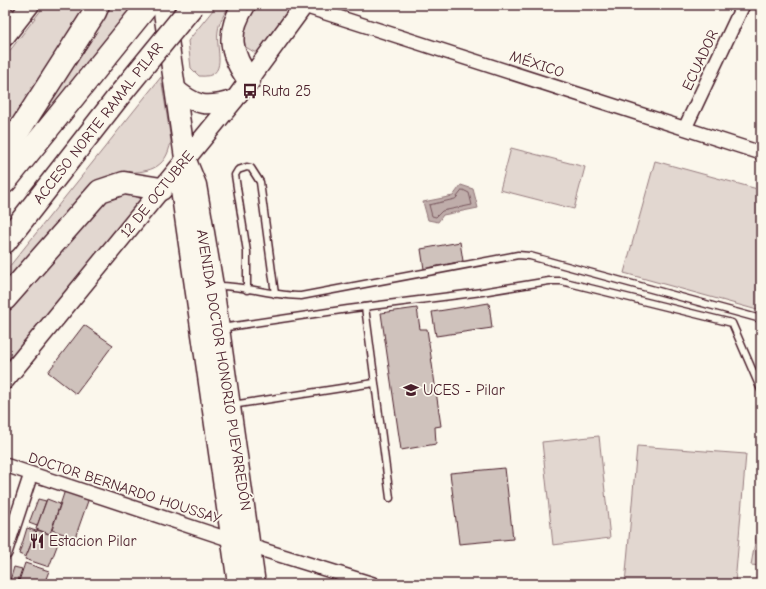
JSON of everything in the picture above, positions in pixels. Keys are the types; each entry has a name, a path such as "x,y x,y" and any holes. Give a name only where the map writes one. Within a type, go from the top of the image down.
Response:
{"highway":[{"path":"5,152 96,12 98,5"},
{"path":"5,182 148,5"},
{"name":"ACCESO NORTE RAMAL PILAR","path":"5,242 122,92 193,5"},
{"path":"244,5 235,20 232,36 237,62 248,80"},
{"path":"5,299 100,191 124,183 161,189"}],"main road":[{"name":"AVENIDA DOCTOR HONORIO PUEYRREDÓN","path":"163,5 185,158 196,186 213,286 255,584"},
{"name":"AVENIDA DOCTOR HONORIO PUEYRREDÓN","path":"185,158 181,189 238,584"}],"street":[{"name":"12 DE OCTUBRE","path":"5,380 185,158 235,99 304,5"},
{"name":"MÉXICO","path":"304,5 761,153"},
{"name":"ECUADOR","path":"685,128 743,5"},
{"path":"5,37 18,11"},
{"path":"174,87 187,98 200,104 217,104 235,99"},
{"name":"DOCTOR BERNARDO HOUSSAY","path":"5,465 231,540 373,584"},
{"path":"5,554 31,474"}],"lane":[{"path":"247,290 247,252 235,175 238,170 247,167 251,168 260,182 275,294"},
{"path":"213,286 233,286 247,290 290,296 308,294 518,255 530,256 607,276 761,319"},
{"path":"219,328 482,292 530,283 561,281 732,323 761,390"},
{"path":"365,307 390,498"},
{"path":"230,405 374,382"}],"shaded area":[{"path":"45,5 90,5 5,140 5,57"},
{"path":"103,5 141,5 5,173 5,163"},
{"path":"217,5 230,5 222,17 219,27 218,68 215,73 209,76 199,76 191,68 188,41"},
{"path":"251,5 300,5 261,52 254,52 244,46 240,32"},
{"path":"161,77 171,141 165,159 154,168 139,172 121,173 5,290 5,272"},
{"path":"511,148 585,167 574,209 500,190"},
{"path":"655,161 761,190 761,311 624,273"},
{"path":"120,189 138,195 140,201 138,209 5,372 5,311 88,210"},
{"path":"599,436 610,538 553,545 542,442"},
{"path":"637,446 746,454 735,584 625,584"},
{"path":"761,509 761,566 751,565"}],"water":[{"path":"461,185 473,189 478,208 443,215 438,222 428,220 423,202 453,196"}],"building":[{"path":"460,242 463,261 424,269 421,249"},
{"path":"489,303 492,328 436,336 432,312"},
{"path":"417,308 420,329 427,329 441,426 435,427 436,444 401,450 381,313"},
{"path":"84,325 113,345 76,394 48,372"},
{"path":"505,468 513,539 459,544 450,473"},
{"path":"65,490 89,498 75,538 52,530"},
{"path":"38,499 46,501 37,526 29,523"},
{"path":"47,499 60,504 50,534 36,529"},
{"path":"27,528 36,531 26,557 19,554"},
{"path":"37,530 60,538 49,567 25,559"},
{"path":"25,563 49,571 44,584 18,584"},
{"path":"14,567 22,569 17,584 9,584"}],"place":[{"name":"Ruta 25","path":"250,91"},
{"name":"UCES - Pilar","path":"411,390"},
{"name":"Estacion Pilar","path":"37,541"}]}
